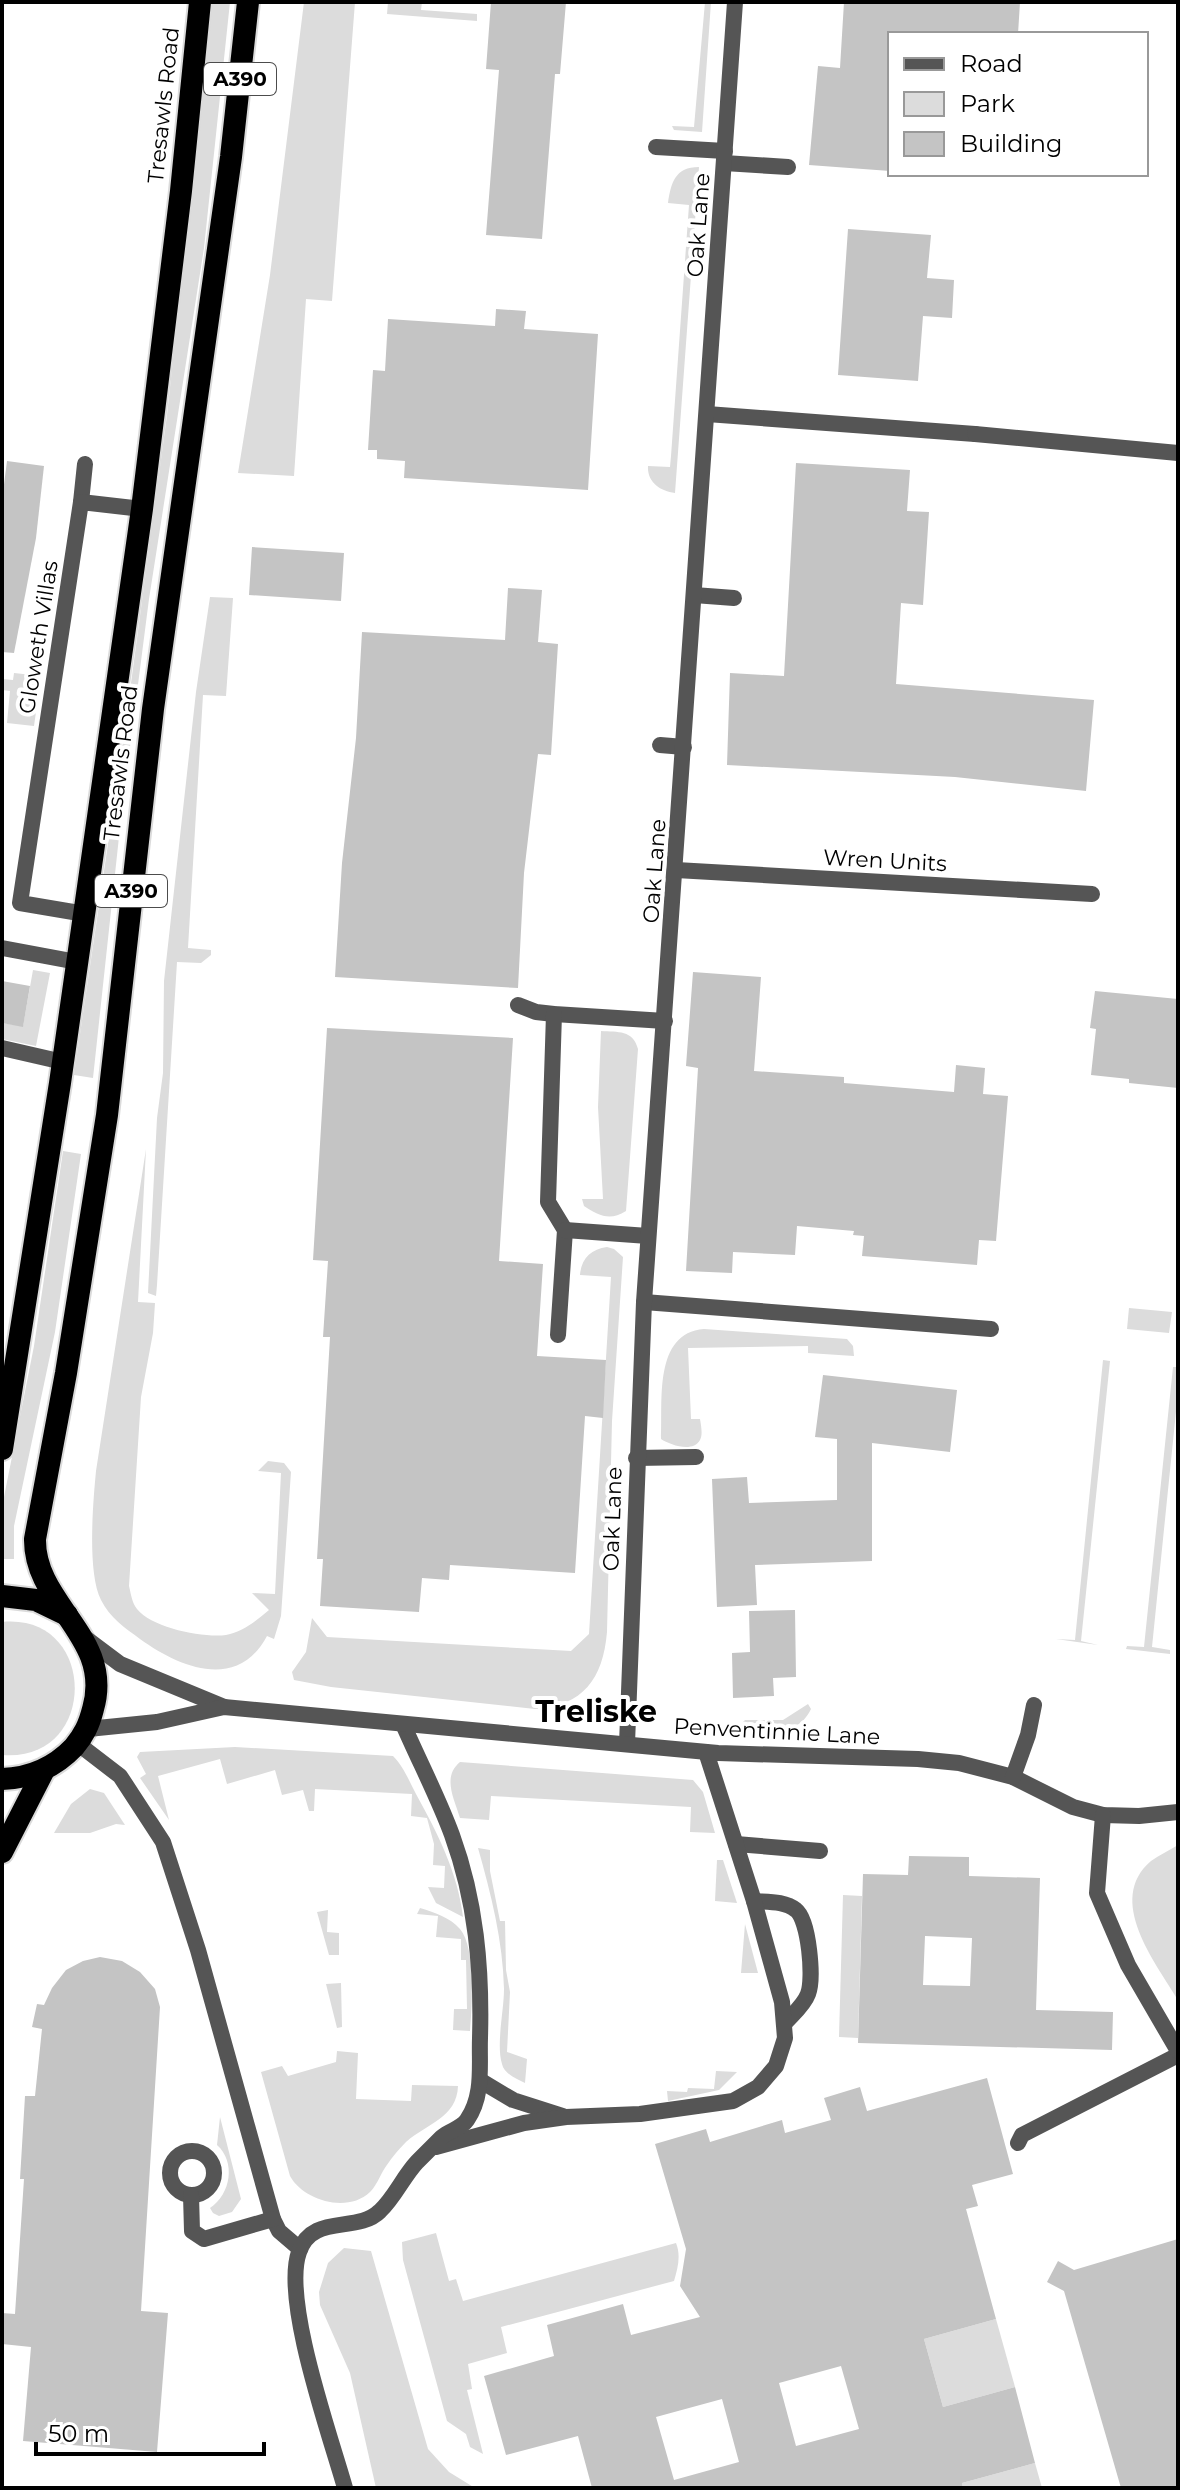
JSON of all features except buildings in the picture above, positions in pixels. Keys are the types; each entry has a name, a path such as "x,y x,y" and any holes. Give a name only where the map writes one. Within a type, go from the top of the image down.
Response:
{"highway":[{"name":"Tresawls Road","path":"2,1449 63,1062 142,509 181,191 200,2"},
{"name":"Tresawls Road","path":"68,1615 43,1580 35,1554 37,1529 66,1373 107,1115 153,709 227,188 248,2"},
{"path":"2,1596 36,1600 68,1615"},
{"name":"A390","path":"68,1615 95,1663 98,1695 83,1736"},
{"path":"2,1779 44,1770 62,1760 83,1736"},
{"path":"2,1852 44,1770"}],"street":[{"name":"Oak Lane","path":"627,1744 636,1458 648,1236 735,2"},
{"path":"656,147 788,167"},
{"path":"707,414 1178,453"},
{"name":"Gloweth Villas","path":"85,464 20,903 85,914"},
{"path":"81,502 142,509"},
{"path":"694,595 734,598"},
{"path":"660,745 684,747"},
{"name":"Wren Units","path":"676,870 1092,894"},
{"path":"2,948 77,962"},
{"path":"518,1005 536,1012 554,1014 665,1021"},
{"path":"554,1014 548,1202 565,1230 558,1335"},
{"path":"2,1048 63,1062"},
{"path":"565,1230 648,1236"},
{"path":"644,1302 991,1329"},
{"path":"636,1458 696,1457"},
{"name":"Penventinnie Lane","path":"82,1636 120,1664 224,1707 706,1752 918,1759 973,1765 1013,1777 1073,1807 1103,1815 1139,1816 1178,1812"},
{"path":"1013,1777 1028,1735 1034,1705"},
{"name":"Penventinnie Lane","path":"83,1736 224,1707"},
{"path":"345,2488 296,2306 295,2266 300,2249 308,2237 330,2224 373,2218 416,2163 443,2135 466,2122 481,2081 480,1955 473,1908 451,1834 403,1724"},
{"path":"83,1736 120,1776 163,1842 198,1950 273,2219 279,2231 300,2249"},
{"path":"433,2148 507,2126 566,2117 632,2115 733,2101 758,2087 776,2066 785,2038 782,2002 754,1901 706,1752"},
{"path":"1018,2143 1022,2135 1178,2053 1128,1965 1097,1893 1103,1815"},
{"path":"736,1844 820,1851"},
{"path":"754,1901 793,1907 801,1914 806,1930 810,1990 785,2023"},
{"path":"481,2081 513,2100 566,2117"},
{"path":"191,2195 192,2231 204,2239 273,2219"}],"green space":[{"path":"212,2 230,2 204,248 149,599 122,809 93,1078 74,1075 167,415"},
{"path":"304,2 355,2 332,301 306,299 294,476 238,473 270,275"},
{"path":"388,2 422,2 421,10 477,14 477,21 387,14"},
{"path":"705,2 711,2 702,132 674,130 672,126 694,127"},
{"path":"699,167 675,493 656,485 650,477 648,466 670,467 671,456 689,205 668,203 669,196 679,173"},
{"path":"210,597 233,598 226,696 203,695 188,948 211,950 211,955 201,963 177,962 156,1296 148,1293 157,1118 163,1073 164,981 196,692"},
{"path":"14,673 41,676 34,726 7,723 10,691 2,690 2,679 13,680"},
{"path":"33,970 50,973 36,1046 2,1039 2,1023 23,1026"},
{"path":"601,1031 629,1035 638,1049 626,1211 610,1216 600,1215 584,1206 582,1199 603,1199 598,1107"},
{"path":"146,1149 138,1302 155,1303 153,1333 141,1397 129,1586 137,1609 154,1622 216,1636 238,1631 269,1610 252,1593 275,1594 281,1473 258,1471 268,1461 284,1463 291,1472 281,1616 274,1639 267,1636 255,1653 240,1664 224,1669 189,1665 140,1639 109,1612 101,1600 94,1573 92,1537 96,1471"},
{"path":"63,1151 81,1154 55,1332 14,1526 14,1559 2,1559 2,1507 34,1346"},
{"path":"607,1247 623,1257 612,1421 607,1632 601,1663 588,1687 566,1702 535,1709 331,1687 294,1680 292,1672 306,1652 312,1618 327,1637 571,1651 589,1634 611,1277 580,1275 582,1264 588,1256"},
{"path":"1129,1308 1172,1312 1169,1333 1127,1329"},
{"path":"704,1329 847,1339 853,1346 854,1356 808,1353 808,1346 688,1348 691,1419 700,1419 701,1435 697,1444 692,1446 675,1445 661,1439 664,1372 676,1343 688,1333"},
{"path":"1103,1360 1110,1361 1081,1641 1098,1645 1056,1639 1075,1640"},
{"path":"1173,1367 1178,1367 1178,1392 1152,1647 1170,1650 1170,1654 1126,1649 1127,1646 1144,1647"},
{"path":"2,1622 34,1625 56,1640 70,1662 75,1688 70,1714 57,1736 34,1751 2,1755"},
{"path":"808,1704 811,1709 805,1718 791,1728 744,1729 740,1725 745,1720 783,1720"},
{"path":"235,1747 393,1756 406,1774 446,1853 463,1917 436,1903 428,1887 444,1888 445,1866 433,1865 434,1844 427,1818 411,1816 412,1794 315,1789 314,1811 309,1811 303,1790 282,1795 275,1770 227,1784 220,1759 158,1776 169,1820 140,1778 146,1774 137,1757 140,1752"},
{"path":"460,1762 693,1780 703,1792 715,1833 690,1832 691,1807 491,1796 489,1820 460,1818 451,1781"},
{"path":"90,1789 104,1793 125,1825 116,1824 90,1833 54,1833 71,1804"},
{"path":"1178,1845 1178,2000 1139,1931 1133,1894 1138,1877 1151,1861"},
{"path":"478,1848 490,1850 490,1871 500,1921 505,1921 506,1970 510,1992 507,2052 527,2059 525,2083 505,2071 500,2056 504,1989 501,1953 492,1900"},
{"path":"717,1860 723,1860 737,1903 715,1901"},
{"path":"843,1895 862,1896 858,2038 839,2037"},
{"path":"420,1908 451,1921 465,1938 472,1978 470,2031 453,2030 454,2009 467,2009 466,1960 461,1960 461,1939 436,1937 438,1916 417,1914"},
{"path":"328,1910 327,1932 339,1933 339,1955 329,1955 317,1912"},
{"path":"745,1924 758,1973 741,1973"},
{"path":"341,1983 342,2027 337,2028 326,1984"},
{"path":"337,2051 358,2053 356,2099 411,2101 412,2085 458,2086 452,2106 403,2145 370,2192 360,2199 338,2203 305,2192 290,2176 261,2072 282,2066 288,2076 336,2062"},
{"path":"716,2071 737,2072 719,2090 668,2101 667,2091 714,2089"},
{"path":"220,2117 241,2199 232,2212 219,2216 210,2208 223,2195 229,2169 217,2145"},
{"path":"436,2233 449,2281 456,2279 463,2301 676,2243 678,2262 674,2281 501,2327 507,2353 468,2364 472,2389 467,2390 483,2454 470,2447 466,2434 447,2421 403,2260 402,2242"},
{"path":"344,2248 371,2251 428,2449 449,2472 475,2488 376,2488 350,2373 320,2305 319,2292 328,2263"},
{"path":"996,2319 1015,2387 943,2407 924,2339"},
{"path":"1035,2463 1042,2488 963,2488 962,2483"}],"district":[{"name":"Treliske","path":"596,1712"}]}
